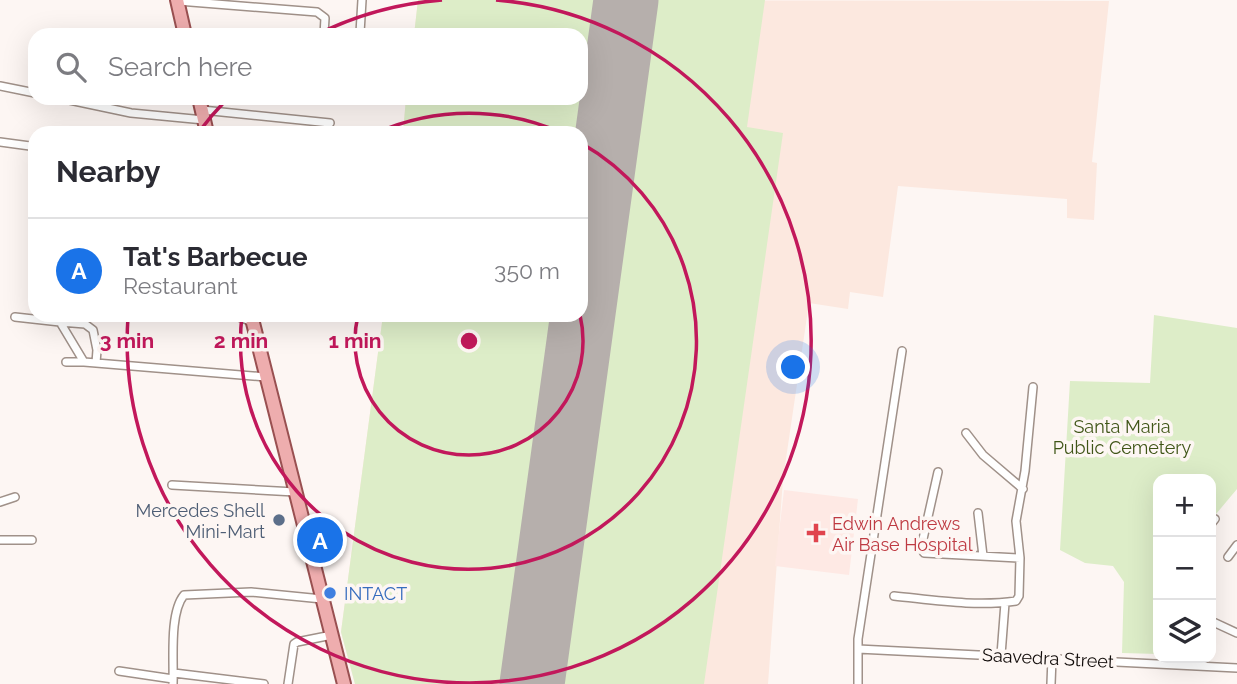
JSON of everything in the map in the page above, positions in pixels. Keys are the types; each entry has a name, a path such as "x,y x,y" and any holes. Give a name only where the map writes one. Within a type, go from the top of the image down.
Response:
{"main road":[{"path":"178,1 184,28"},
{"path":"253,322 344,684"}],"street":[{"path":"360,28 362,0"},
{"path":"178,1 317,12 325,18 324,28"},
{"path":"0,86 28,92"},
{"path":"93,105 131,113 330,124"},
{"path":"0,142 28,146"},
{"path":"15,317 28,318"},
{"path":"60,322 84,362"},
{"path":"60,322 85,324 93,330 97,349 96,363"},
{"path":"858,684 858,649 902,351"},
{"path":"66,362 266,377"},
{"path":"894,596 950,601 1016,601 1019,596 1020,558 1016,521 1023,489 1033,387"},
{"path":"966,433 983,455 1023,489"},
{"path":"938,472 922,551 1020,558"},
{"path":"172,485 295,492"},
{"path":"0,502 15,497"},
{"path":"978,513 983,556"},
{"path":"0,540 32,540"},
{"path":"1228,557 1237,545"},
{"path":"173,678 173,643 181,598 184,595 251,592 322,599"},
{"path":"1001,655 1004,603"},
{"path":"1216,623 1237,633"},
{"path":"288,684 294,644 332,635"},
{"name":"Saavedra Street","path":"858,649 1237,668"},
{"path":"1051,684 1052,658"},
{"path":"119,671 173,678 264,684"}],"shaded area":[{"path":"418,0 1109,1 1092,162 1097,163 1094,220 1067,218 1067,199 898,186 883,297 850,292 848,309 809,303 783,479 768,684 355,684 341,632 382,322 588,322 588,126 404,126 405,105 588,105 588,28 415,28"},
{"name":"Edwin Andrews Air Base Hospital","path":"784,490 858,499 849,575 775,566"}],"green space":[{"path":"418,0 596,0 588,59 588,28 415,28"},
{"path":"658,0 765,0 747,127 783,133 704,684 564,684"},
{"path":"405,105 582,105 579,126 404,126"},
{"name":"Santa Maria Public Cemetery","path":"1154,315 1237,328 1237,489 1216,514 1216,474 1153,474 1153,654 1122,653 1124,582 1113,566 1085,563 1060,550 1070,381 1150,383"},
{"path":"382,322 553,322 504,684 355,684 341,632"}],"runway":[{"path":"588,277 626,0"},
{"path":"532,684 582,322"}],"place":[{"name":"Mercedes Shell Mini-Mart","path":"279,520"},
{"name":"Edwin Andrews Air Base Hospital","path":"816,533"},
{"name":"Tat's Barbecue","path":"320,540"},
{"name":"INTACT","path":"330,593"}]}
